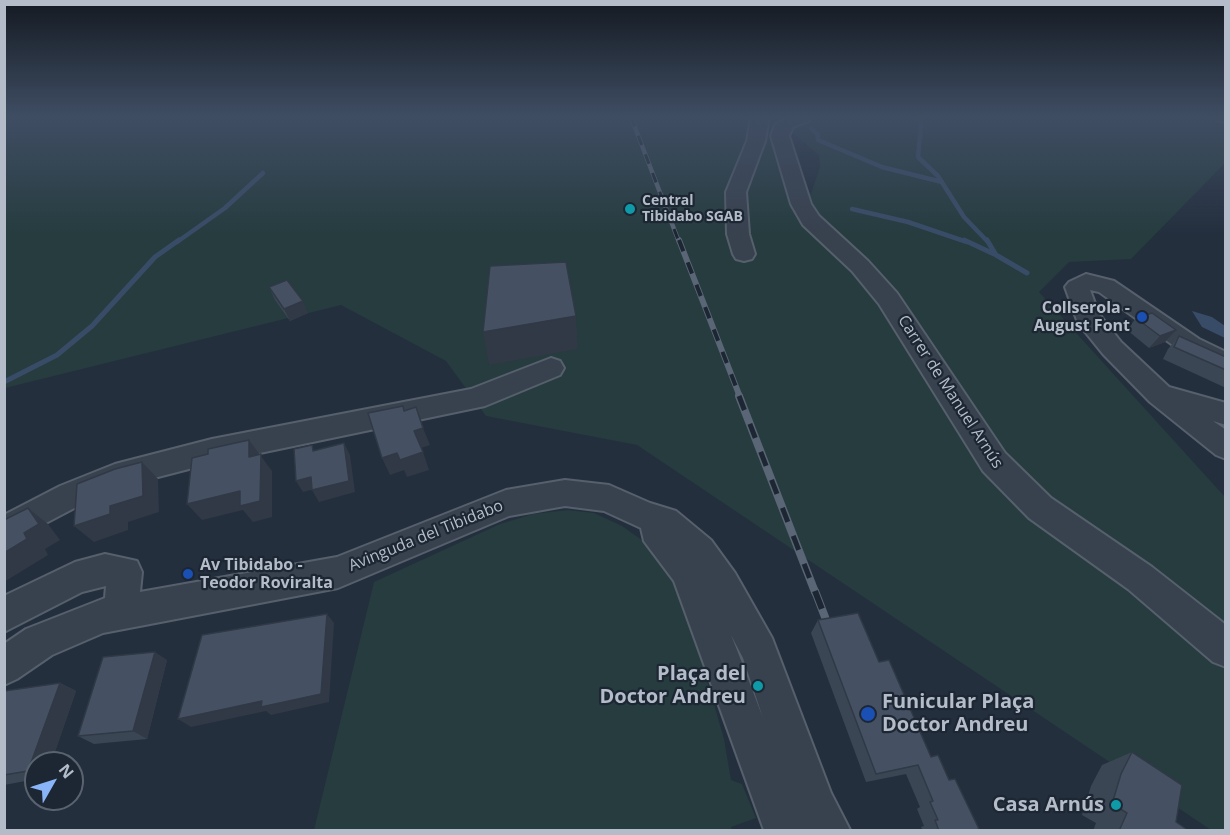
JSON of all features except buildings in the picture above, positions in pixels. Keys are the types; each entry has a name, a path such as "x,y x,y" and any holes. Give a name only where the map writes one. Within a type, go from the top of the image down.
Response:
{"street":[{"path":"744,254 738,234 736,192 750,156"},
{"name":"Carrer de Manuel Arnús","path":"786,156 805,212 860,266 888,299 994,462 1040,508 1140,578 1226,649"},
{"path":"1226,364 1190,345 1106,286 1086,282 1077,286 1087,317 1112,348 1160,395 1226,447"},
{"path":"4,531 71,495 126,473 212,451 379,416 475,399 551,368"},
{"path":"1160,395 1226,414"},
{"name":"Avinguda del Tibidabo","path":"4,666 21,653 59,632 121,611 323,577 358,565 484,511 528,497 588,494 628,505 643,515"},
{"path":"643,515 687,572 719,650 785,831"},
{"path":"643,515 665,521 683,535 699,550 723,584 759,651 815,806 829,831"},
{"path":"4,615 75,578 105,570 125,572 121,611"}],"green space":[{"path":"4,156 790,156 796,176 811,194 820,167 819,156 1225,156 1225,163 1131,259 1069,262 1039,292 1225,497 1225,830 1211,830 637,445 486,416 446,361 341,305 5,388"},
{"path":"568,510 594,513 622,526 646,543 670,573 694,635 724,739 731,780 742,784 756,818 731,827 732,830 314,830 374,582 500,524 533,514"}],"water":[{"path":"1192,311 1212,317 1225,326 1225,338 1202,327"}],"waterway":[{"path":"856,156 882,167 942,182"},
{"path":"918,156 942,182"},
{"path":"177,242 225,208 263,173"},
{"path":"942,182 964,217 988,242"},
{"path":"852,209 908,222 967,242"},
{"path":"4,382 57,355 92,326 155,257 179,240"},
{"path":"964,240 994,254"},
{"path":"987,240 996,255 1027,273"}],"railway":[{"path":"646,156 679,242"},
{"path":"679,240 740,397"},
{"path":"739,396 815,592"},
{"path":"815,591 830,630"}],"place":[{"name":"Central Tibidabo SGAB","path":"630,209"},
{"name":"Collserola - August Font","path":"1142,317"},
{"name":"Av Tibidabo - Teodor Roviralta","path":"188,574"},
{"name":"Plaça del Doctor Andreu","path":"758,686"},
{"name":"Funicular Plaça Doctor Andreu","path":"868,714"},
{"name":"Casa Arnús","path":"1116,805"}]}
